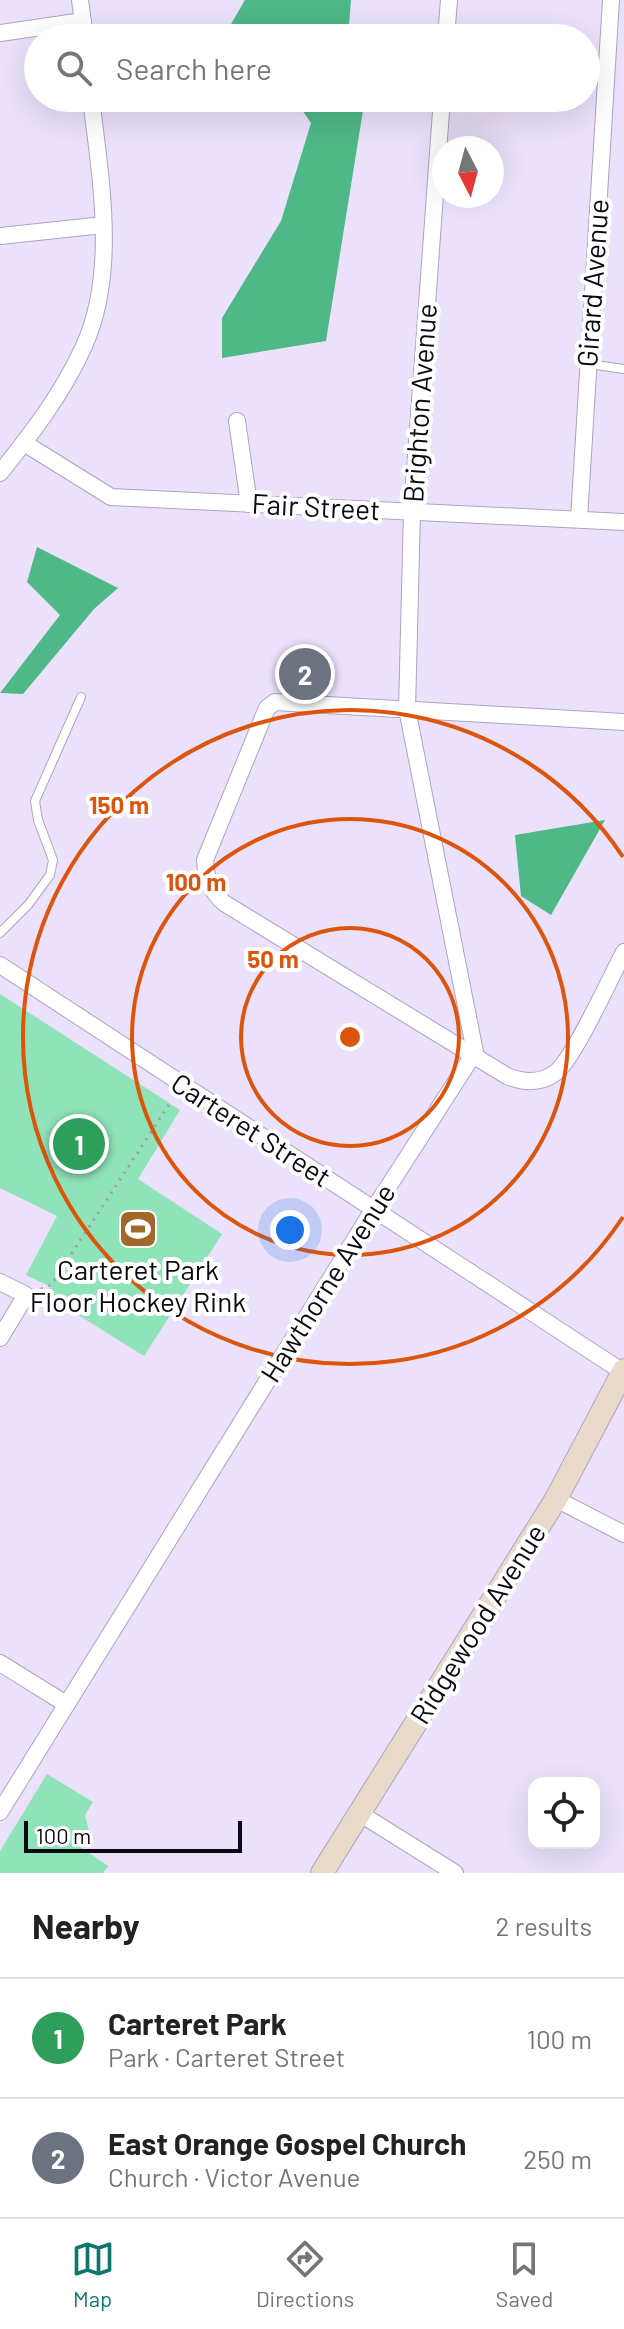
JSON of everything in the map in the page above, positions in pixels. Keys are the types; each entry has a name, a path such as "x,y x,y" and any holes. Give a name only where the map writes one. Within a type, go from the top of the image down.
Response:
{"street":[{"path":"80,0 83,24"},
{"path":"447,24 449,0"},
{"name":"Girard Avenue","path":"579,519 611,0"},
{"path":"0,33 24,32"},
{"path":"0,473 67,379 85,343 97,300 104,250 92,112"},
{"name":"Brighton Avenue","path":"407,709 412,511 441,112"},
{"path":"0,236 103,225"},
{"path":"237,421 249,504"},
{"name":"Fair Street","path":"24,443 111,497 624,522"},
{"path":"624,722 275,702 267,708 208,848 206,875 211,888 224,903 510,1078 523,1082 537,1081 558,1072 569,1058 624,952"},
{"path":"407,709 475,1052 473,1055"},
{"name":"Carteret Street","path":"0,965 623,1371"},
{"name":"Hawthorne Avenue","path":"0,1812 373,1210 473,1055"},
{"path":"0,1282 26,1295 0,1338"},
{"name":"Ridgewood Avenue","path":"322,1873 556,1499 623,1371"},
{"path":"556,1499 624,1534"},
{"path":"0,1663 66,1704"},
{"path":"359,1813 455,1873"}],"lane":[{"path":"588,364 624,369"},
{"path":"0,933 28,905 50,875 53,860 38,820 35,801 81,697"}],"path":[{"path":"26,1295 51,1285 172,1100"}],"green space":[{"path":"245,0 351,0 349,24 231,24"},
{"path":"304,112 363,112 326,341 222,358 222,318 281,221 311,123"},
{"path":"37,547 118,588 94,609 23,694 0,693 60,615 27,582"},
{"path":"605,820 551,915 521,896 515,835"},
{"path":"0,994 180,1110 138,1179 222,1234 144,1356 46,1295 51,1287 26,1275 57,1216 0,1188"},
{"path":"47,1774 93,1802 85,1815 89,1831 79,1846 108,1866 103,1873 0,1873 0,1851"}],"place":[{"name":"East Orange Gospel Church","path":"305,674"},
{"name":"Carteret Park","path":"79,1144"},
{"name":"Carteret Park Floor Hockey Rink","path":"138,1229"}]}
